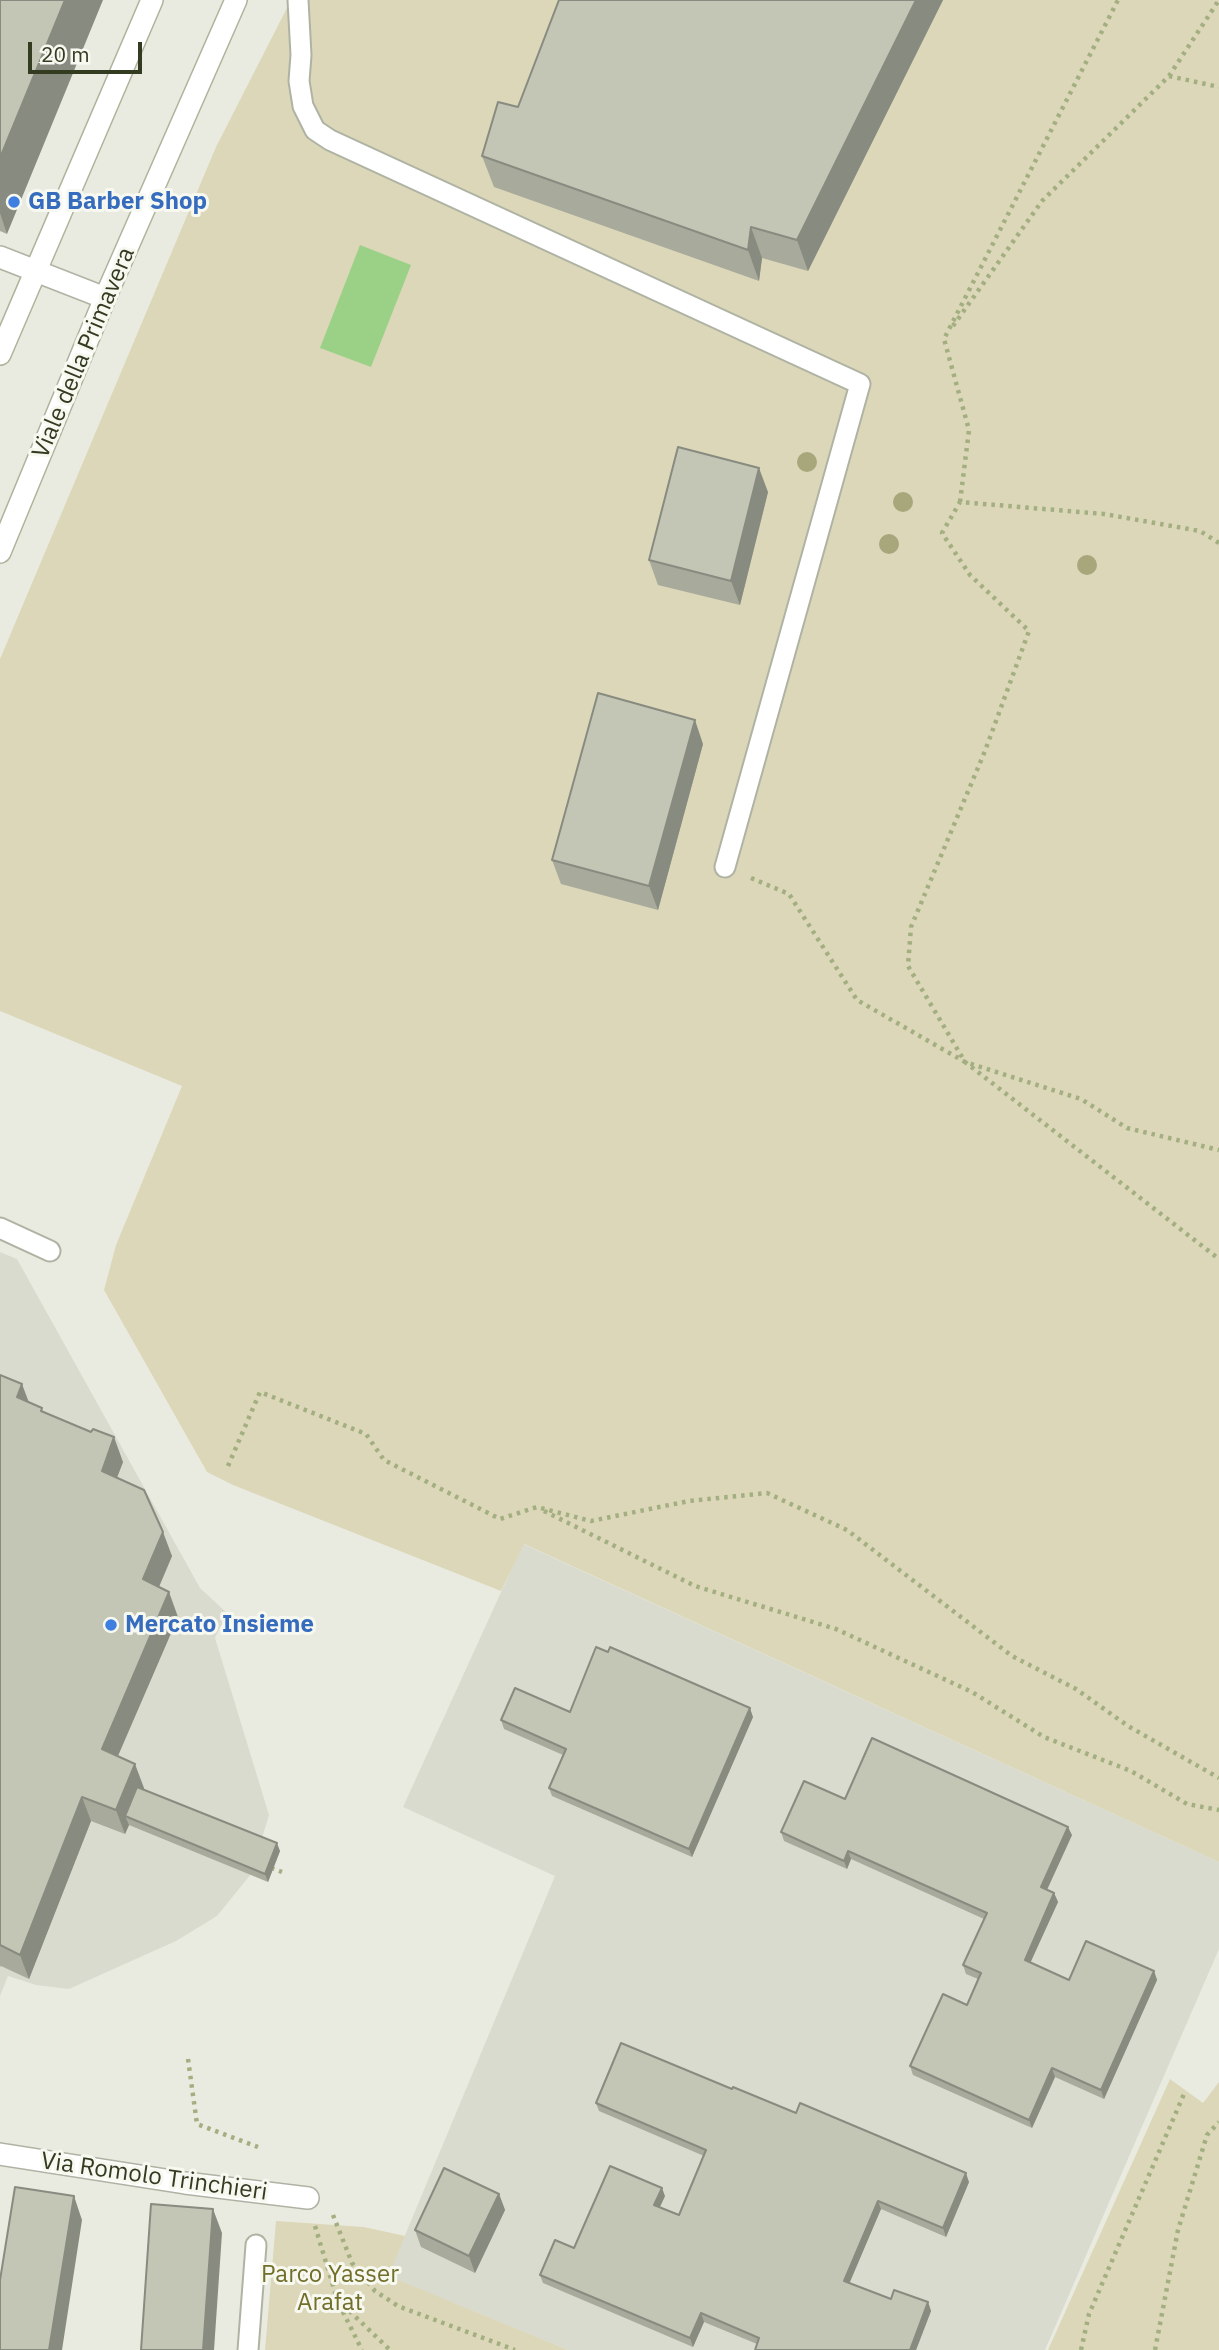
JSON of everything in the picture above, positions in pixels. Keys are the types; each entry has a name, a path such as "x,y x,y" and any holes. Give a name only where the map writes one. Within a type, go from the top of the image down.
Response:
{"main road":[{"path":"0,354 152,0"},
{"name":"Viale della Primavera","path":"0,552 105,298 236,0"},
{"path":"0,257 105,298"},
{"name":"Via Romolo Trinchieri","path":"0,2154 185,2183 308,2198"}],"lane":[{"path":"298,0 301,55 299,81 303,106 315,130 330,140 860,384 725,867"},
{"path":"0,1228 51,1251"},
{"path":"248,2350 256,2245"}],"path":[{"path":"1118,0 944,339 969,430 960,502 942,533 970,575 1029,631 985,751 911,927 908,966 965,1062 1081,1099 1127,1128 1219,1150"},
{"path":"944,339 1042,201 1169,76 1219,0"},
{"path":"1169,76 1219,87"},
{"path":"960,502 1104,514 1200,531 1219,543"},
{"path":"725,867 789,894 857,1000 965,1062 1219,1259"},
{"path":"229,1466 260,1392 366,1434 384,1460 500,1519 537,1507 591,1521 689,1501 767,1493 847,1530 1012,1657 1076,1689 1128,1726 1219,1778"},
{"path":"537,1507 695,1586 836,1629 972,1692 1044,1737 1131,1771 1187,1804 1219,1810"},
{"path":"270,1867 282,1872"},
{"path":"188,2059 197,2124 258,2147"},
{"path":"1081,2350 1089,2314 1184,2094"},
{"path":"1155,2350 1178,2231 1207,2135 1219,2122"},
{"path":"333,2213 352,2263 375,2291 398,2306 515,2350"},
{"path":"314,2223 337,2299 362,2350"},
{"path":"337,2299 390,2350"}],"shaded area":[{"path":"360,245 411,265 371,367 320,348"},
{"name":"Mercato Insieme","path":"0,1252 17,1259 200,1588 227,1613 215,1638 269,1815 251,1874 217,1916 176,1941 69,1989 36,1985 8,1976 0,1996"},
{"path":"523,1544 1219,1862 1219,1949 1045,2350 568,2350 388,2276 555,1876 403,1807"}],"green space":[{"path":"291,0 1219,0 1219,1862 524,1544 501,1591 233,1485 207,1472 104,1290 116,1245 182,1086 0,1011 0,659 216,147"},
{"path":"1170,2079 1203,2103 1219,2082 1219,2350 1048,2350"},
{"name":"Parco Yasser Arafat","path":"276,2221 364,2227 405,2236 389,2276 568,2350 265,2350"}],"building":[{"path":"0,0 65,0 0,158"},
{"path":"559,0 916,0 797,240 751,227 748,250 482,156 498,102 518,107"},
{"path":"678,447 759,468 731,581 649,560"},
{"path":"598,693 695,720 649,886 552,860"},
{"path":"0,1375 22,1384 17,1397 42,1408 41,1411 91,1432 93,1429 114,1437 102,1471 144,1490 163,1532 143,1579 169,1592 102,1749 135,1764 116,1810 82,1797 20,1955 0,1945"},
{"path":"596,1647 608,1652 610,1647 750,1708 689,1849 549,1788 566,1749 501,1720 515,1688 570,1712"},
{"path":"872,1738 1068,1827 1041,1887 1054,1893 1025,1960 1069,1980 1086,1941 1154,1971 1101,2090 1052,2068 1029,2120 910,2066 943,1994 967,2005 981,1973 963,1965 987,1913 848,1851 844,1861 781,1832 804,1781 845,1799"},
{"path":"137,1787 277,1843 265,1874 125,1816"},
{"path":"621,2043 796,2113 800,2103 966,2173 943,2228 878,2201 844,2281 891,2299 894,2290 928,2302 910,2350 755,2350 759,2338 701,2313 690,2338 540,2275 555,2240 574,2248 610,2166 662,2188 654,2205 679,2215 706,2150 596,2103"},
{"path":"444,2168 499,2194 469,2256 415,2230"},
{"path":"15,2187 74,2196 49,2350 0,2350 0,2280"},
{"path":"151,2204 213,2209 203,2350 141,2350"}],"place":[{"name":"GB Barber Shop","path":"14,202"},
{"name":"Mercato Insieme","path":"111,1625"}]}
